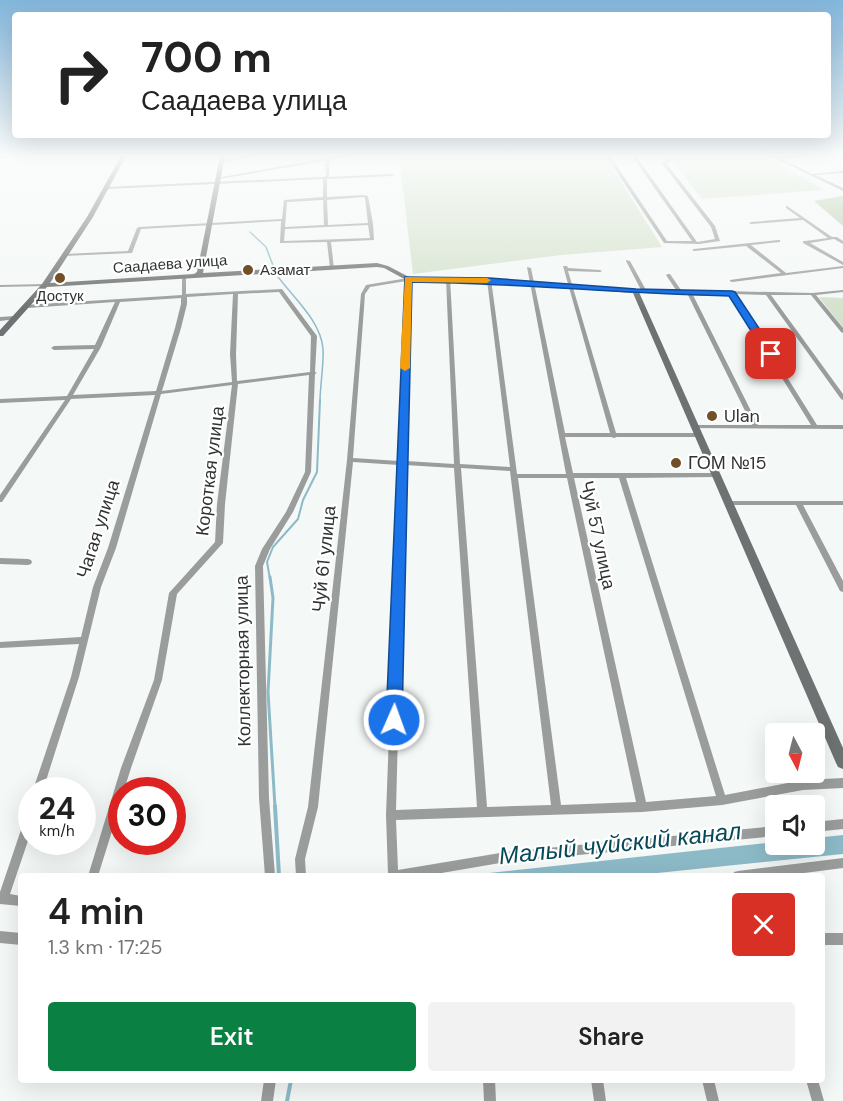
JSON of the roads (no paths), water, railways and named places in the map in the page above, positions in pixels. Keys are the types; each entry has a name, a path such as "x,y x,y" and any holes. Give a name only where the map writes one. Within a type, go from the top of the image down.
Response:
{"street":[{"path":"0,334 45,285 95,207"},
{"path":"195,276 200,273 213,207"},
{"path":"284,207 284,244 372,239 369,207"},
{"path":"325,207 326,226"},
{"path":"643,207 666,242 713,242 718,238 713,227 698,207"},
{"path":"670,207 695,242"},
{"path":"788,207 831,238"},
{"path":"751,223 804,219"},
{"path":"64,255 130,252 139,228 283,220"},
{"path":"283,228 371,224"},
{"path":"843,243 835,238 805,242 843,266"},
{"path":"694,250 778,241"},
{"path":"329,242 332,268"},
{"path":"747,244 785,274"},
{"path":"628,261 696,431 843,763"},
{"name":"Саадаева улица","path":"0,286 184,278 377,265 387,267 408,279 489,280 641,292 732,294 842,292"},
{"path":"732,281 843,266"},
{"name":"Чуй 57 улица","path":"529,268 570,477 642,807"},
{"path":"600,271 566,268 614,436"},
{"path":"668,275 680,293"},
{"name":"Чагая улица","path":"43,777 75,677 97,586 112,548 184,304 184,278"},
{"path":"392,873 391,815 408,279"},
{"name":"Чуй 61 улица","path":"301,873 300,859 313,807 350,460 363,294 368,286 408,279"},
{"path":"448,279 457,465 482,811"},
{"path":"489,280 557,810"},
{"name":"Коллекторная улица","path":"236,293 279,290 314,336 308,472 259,566 264,798 270,873"},
{"path":"27,306 236,293"},
{"name":"Короткая улица","path":"94,873 126,768 158,680 173,593 219,543 221,504 235,382 232,354 236,293"},
{"path":"689,293 756,427"},
{"path":"732,294 815,427"},
{"path":"768,294 843,398"},
{"path":"812,294 843,331"},
{"path":"0,500 69,399 98,346 118,300"},
{"path":"0,319 15,318"},
{"path":"54,348 98,346"},
{"path":"0,401 157,393 314,373"},
{"path":"562,435 614,436 756,427 843,427"},
{"path":"350,460 457,465 570,477 716,475"},
{"path":"622,475 722,800"},
{"path":"729,503 843,503"},
{"path":"799,504 843,589"},
{"path":"0,561 28,562"},
{"path":"0,645 83,640"},
{"path":"391,815 642,807 722,800 803,785 843,783"},
{"path":"825,826 843,825"},
{"path":"410,873 506,857 765,832"},
{"path":"18,853 2,899 18,901"},
{"path":"762,873 843,863"},
{"path":"1,939 18,939"},
{"path":"825,939 843,939"},
{"path":"267,1101 270,1083"},
{"path":"489,1083 490,1101"},
{"path":"597,1083 600,1101"},
{"path":"709,1083 713,1101"},
{"path":"813,1083 818,1101"}],"water":[{"path":"843,835 843,854 657,873 490,873 765,843 765,855 825,855 825,837"}],"waterway":[{"path":"250,232 266,247 274,268"},
{"path":"276,274 305,309 321,338 323,355 320,401"},
{"path":"270,579 267,562 273,547 298,519 303,500 317,472 320,400"},
{"path":"270,577 273,598 268,692 275,807"},
{"path":"275,806 279,873"},
{"path":"287,1101 290,1083"}],"place":[{"name":"Азамат","path":"248,270"},
{"name":"Достук","path":"60,278"},
{"name":"Ulan","path":"712,416"},
{"name":"ГОМ №15","path":"676,463"}],"water label":[{"name":"Малый чуйский канал","path":"620,843"}]}
